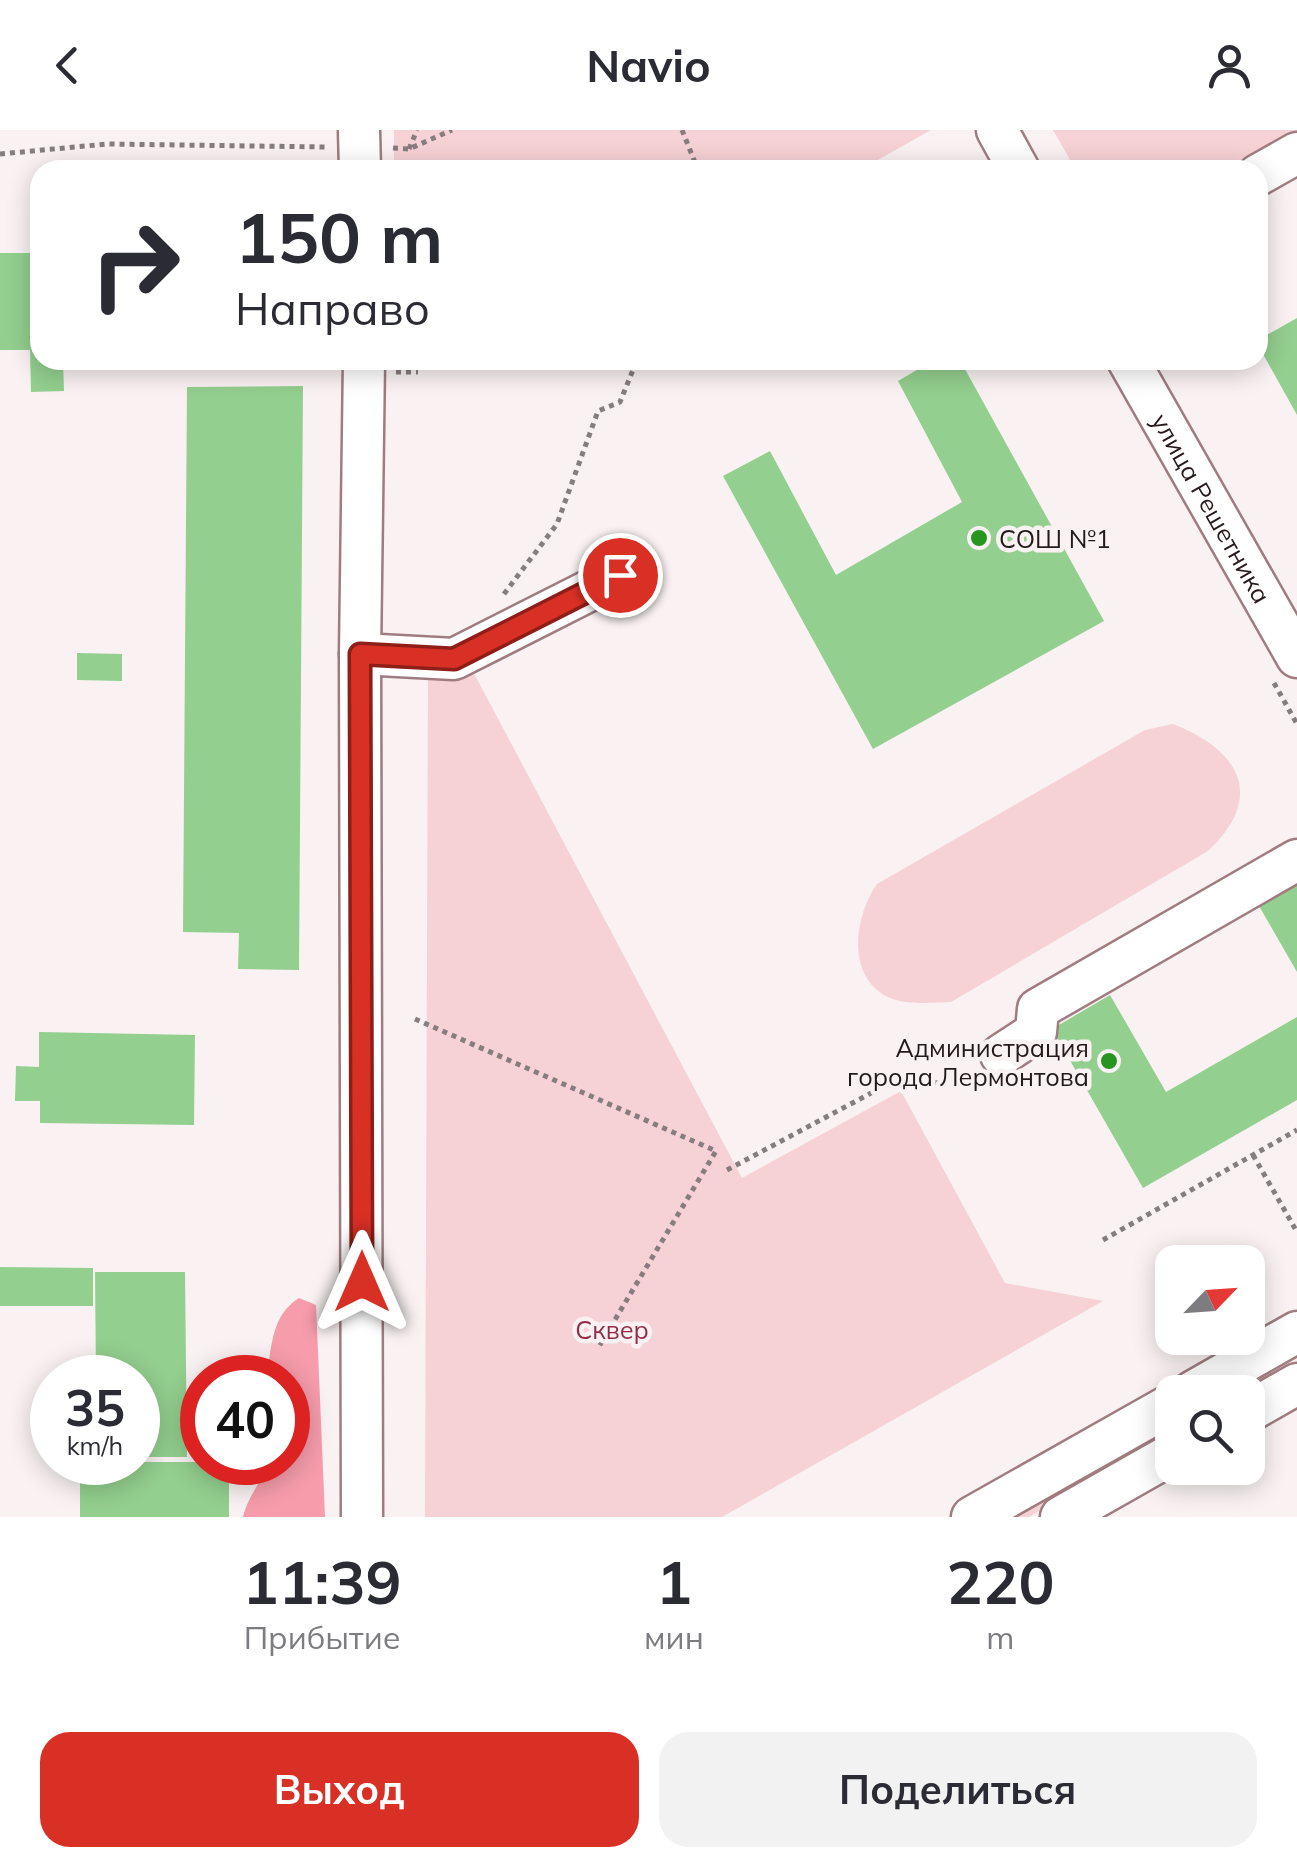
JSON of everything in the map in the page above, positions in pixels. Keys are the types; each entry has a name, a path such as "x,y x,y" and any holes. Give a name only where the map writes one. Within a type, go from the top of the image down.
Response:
{"street":[{"path":"996,130 1014,160"},
{"path":"1268,169 1297,153"},
{"path":"362,1517 360,654 364,370"},
{"name":"улица Решетника","path":"1134,370 1297,656"},
{"path":"360,654 454,659 620,575"},
{"path":"1000,1055 1036,1032 1038,1009 1297,860"},
{"path":"1222,1375 1297,1332"},
{"path":"1265,1402 1297,1384"},
{"path":"972,1517 1155,1414"},
{"path":"1061,1517 1155,1464"}],"path":[{"path":"409,149 417,130"},
{"path":"0,154 107,144 409,149 452,130"},
{"path":"682,130 694,160"},
{"path":"500,599 557,524 598,411 620,402 633,370"},
{"path":"415,1020 716,1151 598,1348"},
{"path":"727,1170 903,1076 946,1084"},
{"path":"1103,1240 1297,1130"},
{"path":"1253,1155 1297,1232"}],"green space":[{"path":"394,130 931,130 878,160 394,160"},
{"path":"1053,130 1297,130 1297,170 1268,170 1268,160 1070,160"},
{"name":"Сквер","path":"470,666 742,1178 901,1091 1005,1283 1103,1301 722,1517 425,1517 428,672"},
{"path":"1173,724 1215,747 1229,761 1237,777 1240,794 1236,812 1208,851 951,1002 903,1002 874,987 865,975 858,944 863,912 877,884 1145,730"},
{"path":"1155,1433 1155,1446 1029,1517 1007,1517"}],"shaded area":[{"path":"299,1298 316,1305 325,1517 243,1517 258,1485 310,1485 310,1355 270,1355 278,1322"}],"building":[{"path":"0,253 30,253 30,350 0,350"},
{"path":"1297,318 1297,415 1268,363 1268,334"},
{"path":"30,370 63,370 64,391 31,392"},
{"name":"СОШ №1","path":"917,370 966,370 1104,621 873,749 723,476 770,451 836,575 962,502 898,381"},
{"path":"303,386 299,970 238,969 239,933 183,932 187,387"},
{"path":"77,653 122,654 122,681 77,680"},
{"path":"1297,884 1297,972 1259,906"},
{"name":"Администрация города Лермонтова","path":"1110,995 1166,1092 1297,1017 1297,1100 1143,1188 1052,1029"},
{"path":"39,1032 195,1035 194,1125 40,1123 40,1101 15,1101 16,1066 39,1067"},
{"path":"0,1267 93,1268 93,1306 0,1306"},
{"path":"95,1272 185,1272 186,1355 180,1355 180,1457 160,1457 160,1355 96,1355"},
{"path":"160,1462 180,1462 180,1485 229,1485 229,1517 80,1517 80,1485 160,1485"}],"place":[{"name":"СОШ №1","path":"979,538"},
{"name":"Администрация города Лермонтова","path":"1109,1061"}],"route":[{"path":"362,1282 360,654 454,659 620,575"}]}
